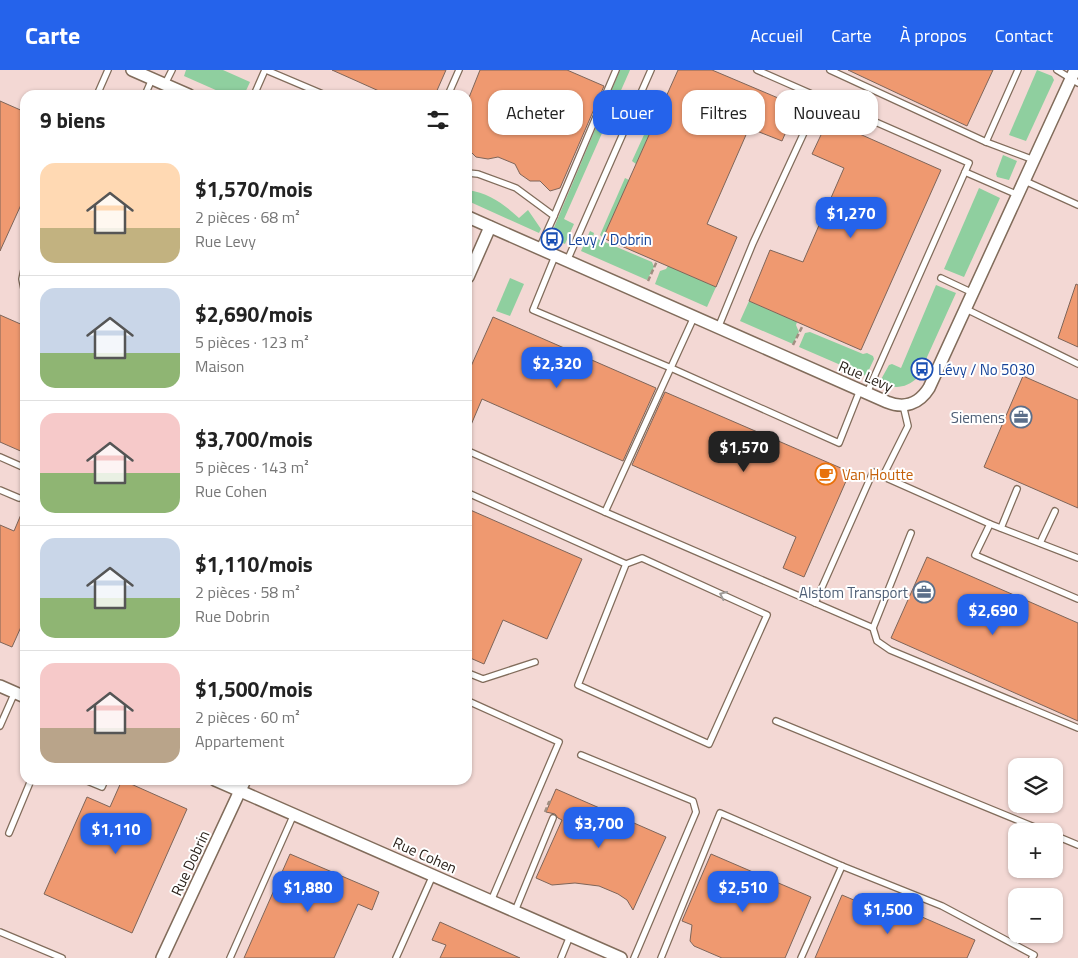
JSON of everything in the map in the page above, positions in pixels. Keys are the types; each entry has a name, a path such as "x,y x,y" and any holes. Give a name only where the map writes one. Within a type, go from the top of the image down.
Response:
{"street":[{"path":"132,70 178,90"},
{"name":"Rue Levy","path":"472,219 864,392 893,404 904,405 918,401 926,393 1034,160 1075,77"},
{"path":"472,268 490,227"},
{"path":"0,686 20,694"},
{"name":"Rue Cohen","path":"242,785 294,814 621,958"},
{"name":"Rue Dobrin","path":"162,958 242,785"}],"lane":[{"path":"99,90 108,70"},
{"path":"165,84 172,70"},
{"path":"256,90 266,70 313,90"},
{"path":"450,90 459,70"},
{"path":"539,249 616,70"},
{"path":"567,261 652,70"},
{"path":"757,70 802,90"},
{"path":"830,70 986,142 1034,160"},
{"path":"986,142 1018,70"},
{"path":"1057,70 1075,77"},
{"path":"147,90 152,79"},
{"path":"555,256 533,310 671,368 839,443 969,163 878,123"},
{"path":"718,328 753,243 803,135"},
{"path":"965,172 1018,195"},
{"path":"472,173 516,188 554,216"},
{"path":"1025,181 1078,205"},
{"path":"941,278 973,293"},
{"path":"966,309 1078,364"},
{"path":"605,512 694,317"},
{"path":"883,476 908,426 904,405"},
{"path":"472,453 873,628"},
{"path":"0,457 20,466"},
{"path":"815,603 873,472 990,524 1078,558"},
{"path":"1001,528 1017,489"},
{"path":"0,490 20,498"},
{"path":"472,495 626,564 642,558 767,615 709,744 578,685 626,564"},
{"path":"1040,543 1056,511"},
{"path":"990,524 975,555 1078,599"},
{"path":"911,534 873,628 878,641 890,650 1078,728"},
{"path":"472,674 483,679 535,662"},
{"path":"0,726 20,694"},
{"path":"472,703 559,742 491,900"},
{"path":"776,721 1025,823"},
{"path":"581,755 693,801 696,812 634,958"},
{"path":"9,833 29,785"},
{"path":"661,958 720,813 842,866 942,906 1034,955 1032,958"},
{"path":"230,958 294,814"},
{"path":"515,911 553,818"},
{"path":"1063,839 1078,845"},
{"path":"801,958 842,866"},
{"path":"396,958 433,875"},
{"path":"0,932 62,958"},
{"path":"561,958 570,936"}],"path":[{"path":"648,281 657,261"},
{"path":"793,345 803,325"},
{"path":"546,809 549,802 551,802"}],"shaded area":[{"path":"0,70 1078,70 1078,958 0,958"}],"green space":[{"path":"186,70 223,70 250,82 246,90 216,90 184,76"},
{"path":"620,70 630,70 621,90 612,90"},
{"path":"1037,70 1052,76 1054,80 1026,141 1009,135"},
{"path":"593,134 601,135 564,219 574,224 565,244 550,237"},
{"path":"644,135 649,135 636,164 632,161"},
{"path":"1003,155 1017,161 1009,180 997,177 996,174"},
{"path":"625,178 629,180 603,238 600,235"},
{"path":"979,188 1000,198 964,277 944,269"},
{"path":"472,190 496,200 519,218 528,210 541,229 539,233 472,203"},
{"path":"590,231 594,233 593,237 652,262 654,267 647,280 581,251"},
{"path":"668,266 716,287 707,307 655,284 660,271"},
{"path":"510,278 524,284 510,316 496,311"},
{"path":"936,285 956,293 918,377 909,384 900,387 879,383 889,365 892,364 901,368"},
{"path":"749,301 797,322 796,325 799,332 793,344 740,321"},
{"path":"810,332 863,354 867,353 873,356 874,359 866,376 799,347 805,333"}],"building":[{"path":"332,70 446,70 437,90 377,90"},
{"path":"480,70 567,70 604,86 602,90 593,90 593,112 583,135 583,90 488,90 488,135 583,135 560,188 550,191 540,181 530,181 520,174 515,164 498,157 488,159 476,157 472,153 472,90"},
{"path":"678,70 712,70 759,90 682,90 682,135 746,135 707,224 737,237 716,287 603,238 649,135 672,135 672,90 669,90"},
{"path":"848,70 993,70 967,126"},
{"path":"765,92 775,97 775,135 785,135 782,141 765,134"},
{"path":"0,101 20,110 20,207 0,251"},
{"path":"821,135 862,135 941,170 861,350 749,301 770,250 803,262 844,168 812,154"},
{"path":"1076,284 1078,285 1078,347 1058,338"},
{"path":"0,315 20,324 20,451 0,442"},
{"path":"493,317 656,388 623,461 482,399 472,423 472,364"},
{"path":"1023,376 1078,400 1078,508 984,467"},
{"path":"665,392 850,472 804,577 783,568 796,537 632,465"},
{"path":"472,511 582,559 547,639 503,620 484,664 472,659"},
{"path":"20,517 20,629 12,647 0,642 0,525 14,531"},
{"path":"927,557 1078,623 1078,721 891,638"},
{"path":"120,785 133,785 187,809 132,933 44,894 87,797 110,807"},
{"path":"556,789 666,837 633,910 627,900 599,886 575,883 552,885 536,878 562,820 555,814 546,812"},
{"path":"290,854 379,892 372,910 358,904 334,958 244,958"},
{"path":"711,854 811,897 785,958 722,958 694,946 690,941 692,925 682,921"},
{"path":"842,895 894,917 899,907 975,940 967,958 815,958"},
{"path":"440,922 520,958 440,958 446,945 432,940"}],"place":[{"name":"Levy / Dobrin","path":"552,239"},
{"name":"Lévy / No 5030","path":"922,369"},
{"name":"Siemens","path":"1021,417"},
{"name":"Van Houtte","path":"826,474"},
{"name":"Alstom Transport","path":"924,592"}]}
